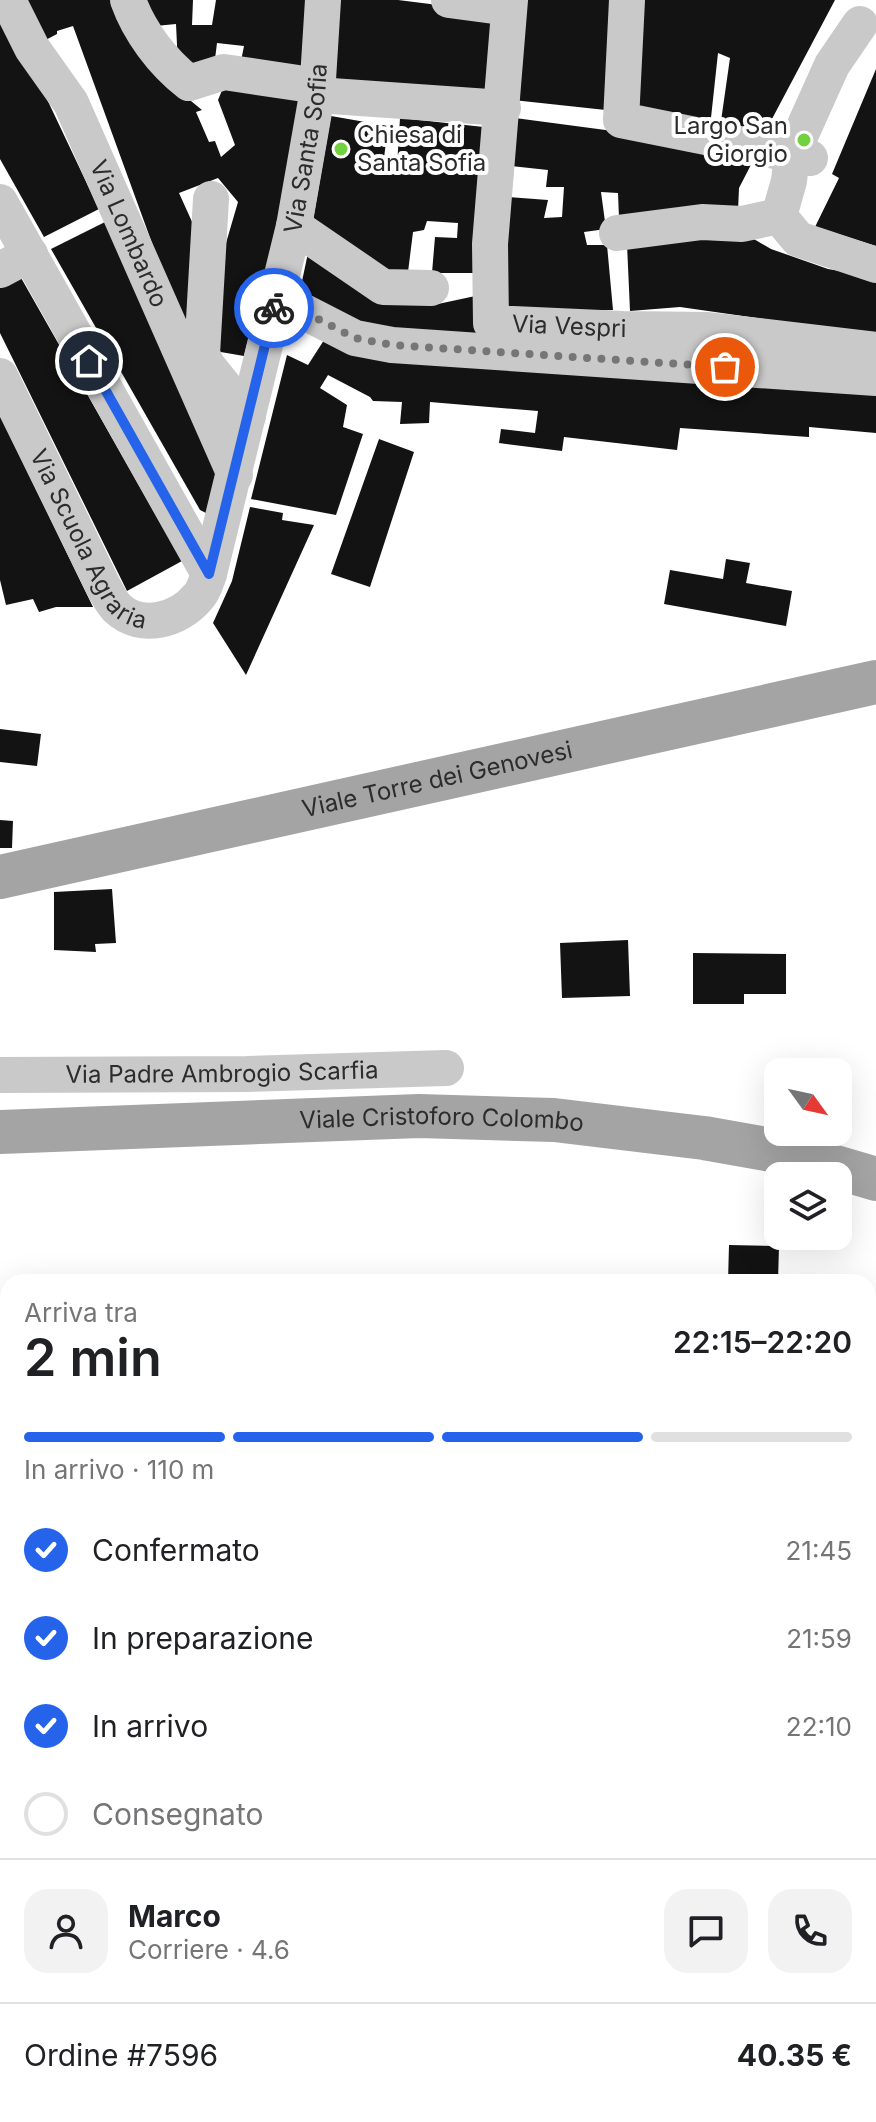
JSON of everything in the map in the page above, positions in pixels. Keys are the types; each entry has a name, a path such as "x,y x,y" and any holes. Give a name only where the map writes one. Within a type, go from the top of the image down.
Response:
{"main road":[{"name":"Viale Torre dei Genovesi","path":"0,877 876,682"},
{"name":"Viale Cristoforo Colombo","path":"0,1132 419,1116 554,1120 718,1140 788,1153 876,1179"}],"street":[{"name":"Via Lombardo","path":"8,0 32,48 71,103 235,475"},
{"path":"128,0 136,22 174,72 189,83 224,72 317,90 503,108"},
{"name":"Via Santa Sofia","path":"209,574 294,226 317,90 323,0"},
{"path":"449,0 510,4"},
{"path":"627,0 621,120 788,160"},
{"name":"Via Vespri","path":"510,4 490,244 491,323 708,330 876,350"},
{"path":"865,12 832,65 788,160 779,216 798,239 876,265"},
{"path":"211,199 202,354 207,365 248,416"},
{"path":"0,202 15,262 209,574"},
{"path":"617,233 702,222 742,224 779,216"},
{"path":"294,226 383,287 431,288"},
{"path":"277,298 355,338 392,345 876,378"},
{"name":"Via Scuola Agraria","path":"0,376 103,586 118,609 138,619 158,622 183,611 201,595 209,574"},
{"name":"Via Padre Ambrogio Scarfia","path":"0,1075 247,1074 446,1068"}],"building":[{"path":"0,0 99,209 44,237 0,159"},
{"path":"19,0 122,0 169,83 202,110 196,112 209,142 215,141 221,157 235,145 218,100 228,76 307,92 301,130 244,356 209,350 212,291 238,202 218,178 179,193 198,235 188,342 73,26 57,31 57,34 38,44"},
{"path":"134,0 193,0 192,25 212,25 216,0 315,0 307,78 239,71 244,46 217,43 214,67 178,66 176,24 145,27"},
{"path":"335,0 398,0 494,12 486,96 328,79"},
{"path":"523,0 620,0 615,111 513,100"},
{"path":"635,0 835,0 764,134 720,128 730,58 718,53 710,127 629,111"},
{"path":"876,69 876,246 815,227 839,178 832,174"},
{"path":"331,116 388,126 383,166 397,166 400,118 493,128 478,273 432,273 435,237 457,238 458,223 427,221 424,230 413,232 407,280 312,226"},
{"path":"515,118 613,131 755,157 739,188 738,211 619,218 618,193 601,192 606,229 584,232 587,245 607,245 613,310 500,313 507,197 548,200 544,218 562,217 564,187 546,187 548,170 511,166"},
{"path":"105,222 219,474 206,513 200,510 51,249"},
{"path":"747,235 771,249 828,269 876,277 876,335 680,307 630,311 627,244"},
{"path":"309,248 438,304 480,295 478,335 360,324 300,291"},
{"path":"16,269 182,561 127,591 0,333 0,278"},
{"path":"326,337 876,392 876,433 809,427 809,437 680,428 677,450 564,437 562,451 499,443 501,429 535,433 538,411 430,402 429,423 400,424 402,402 373,401 328,375 320,388 347,405 343,427 363,434 336,515 251,499 287,355 308,365"},
{"path":"0,415 93,607 56,607 39,612 33,599 6,605 0,580"},
{"path":"379,439 414,452 370,587 331,574"},
{"path":"250,507 283,513 282,520 314,525 246,675 213,623 232,581"},
{"path":"726,559 750,563 746,583 792,591 786,626 664,604 670,570 723,579"},
{"path":"0,729 41,734 37,766 0,762"},
{"path":"0,820 13,821 12,848 0,848"},
{"path":"112,889 116,943 95,944 96,952 54,950 54,892"},
{"path":"628,940 630,996 562,998 560,943"},
{"path":"693,953 786,954 786,994 744,994 744,1004 693,1004"},
{"path":"729,1245 764,1246 764,1250 779,1250 778,1274 728,1274"}],"way so far":[{"path":"274,308 277,298 355,338 392,345 725,367"}],"place":[{"name":"Largo San Giorgio","path":"804,140"},
{"name":"Chiesa di Santa Sofia","path":"341,149"}],"route":[{"path":"89,361 209,574 274,308"}]}
